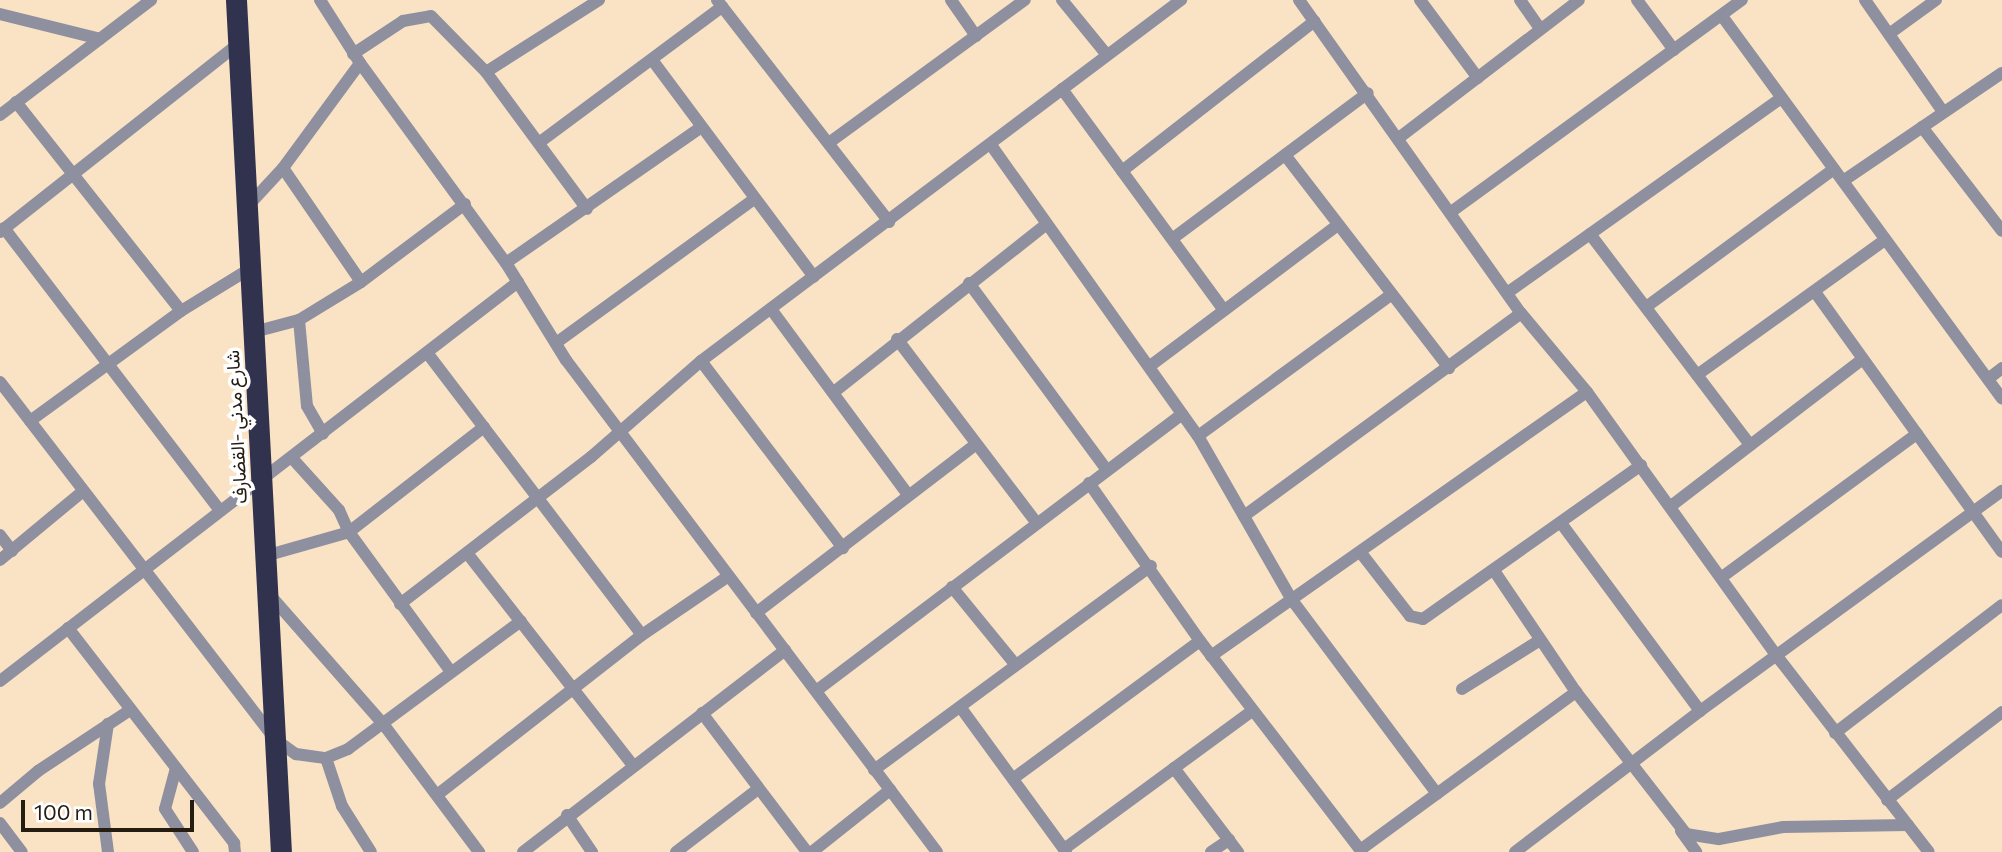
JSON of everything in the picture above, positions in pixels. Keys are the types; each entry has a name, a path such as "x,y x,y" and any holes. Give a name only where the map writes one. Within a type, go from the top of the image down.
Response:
{"highway":[{"name":"شارع مدني -القضارف","path":"236,0 281,852"}],"street":[{"path":"0,114 151,0"},
{"path":"320,0 357,58 506,263 556,342 727,578 785,650 937,852"},
{"path":"486,72 598,0"},
{"path":"951,0 976,36"},
{"path":"830,142 1025,0"},
{"path":"1062,0 1107,55"},
{"path":"1299,0 1400,137 1521,313 1587,392 1776,655 1929,852"},
{"path":"1420,0 1478,78"},
{"path":"1520,0 1540,29"},
{"path":"1400,137 1579,0"},
{"path":"1637,0 1674,50"},
{"path":"1451,212 1742,0"},
{"path":"1865,0 1943,112"},
{"path":"1889,34 1936,0"},
{"path":"400,604 622,430 701,361 890,222 1175,2"},
{"path":"540,142 653,61 719,3 890,222"},
{"path":"0,14 100,39"},
{"path":"248,205 283,169 357,58 403,21 431,16 486,72 587,209"},
{"path":"1722,16 1780,99 2002,399"},
{"path":"1122,171 1315,21"},
{"path":"220,511 2,230 239,43"},
{"path":"653,61 700,128 814,277"},
{"path":"1843,181 1943,112 2000,78"},
{"path":"1062,89 1224,310"},
{"path":"1172,240 1368,93"},
{"path":"1507,293 1780,99"},
{"path":"16,102 181,312"},
{"path":"1922,127 2002,231"},
{"path":"506,263 700,128"},
{"path":"991,145 1198,436 1292,600 1437,794"},
{"path":"1285,155 1449,369"},
{"path":"283,169 361,282"},
{"path":"1646,307 1834,169"},
{"path":"556,342 754,199"},
{"path":"254,332 299,320 361,282 465,204"},
{"path":"834,392 897,339 1047,223"},
{"path":"1150,366 1338,225"},
{"path":"1590,234 1750,445"},
{"path":"1698,375 1885,240"},
{"path":"30,421 109,368 181,312 251,268"},
{"path":"1,678 146,570 262,477 292,458 428,354 518,282"},
{"path":"970,284 1107,470"},
{"path":"1815,292 1861,360 2002,552"},
{"path":"1198,436 1391,295"},
{"path":"771,309 908,495"},
{"path":"1244,516 1449,369 1521,313"},
{"path":"299,320 307,406 323,434"},
{"path":"897,339 1036,522"},
{"path":"428,354 642,635"},
{"path":"1671,506 1861,360"},
{"path":"701,361 843,548"},
{"path":"1988,379 2002,369"},
{"path":"0,382 275,739 296,754 326,758 348,750 521,621"},
{"path":"1211,656 1362,553 1587,392"},
{"path":"816,691 1182,414"},
{"path":"265,556 349,532 484,427"},
{"path":"1722,578 1917,434"},
{"path":"756,613 976,444"},
{"path":"292,458 339,510 349,532 451,672"},
{"path":"1362,553 1415,620 1495,572 1641,465"},
{"path":"1089,483 1151,566 1211,656 1361,851 1576,692"},
{"path":"0,560 83,491"},
{"path":"1515,852 1700,711 2002,491"},
{"path":"1561,523 1700,711"},
{"path":"0,535 12,551"},
{"path":"467,554 576,689 632,764"},
{"path":"874,770 1151,566"},
{"path":"1495,572 1576,692 1696,852"},
{"path":"437,795 642,635 727,578"},
{"path":"952,587 1015,664"},
{"path":"269,594 384,725 479,852"},
{"path":"1835,733 2002,605"},
{"path":"68,628 234,847 220,852"},
{"path":"1462,689 1540,640"},
{"path":"1014,778 1200,641"},
{"path":"523,852 632,764 785,650"},
{"path":"961,708 1065,850 1252,711"},
{"path":"0,803 38,771 130,710"},
{"path":"1887,800 2002,712"},
{"path":"702,713 758,789 810,852 890,790"},
{"path":"108,724 99,784 108,852"},
{"path":"326,758 342,806 371,852"},
{"path":"176,768 165,809 193,852"},
{"path":"1174,768 1238,852"},
{"path":"676,852 758,789"},
{"path":"567,816 592,852"},
{"path":"0,823 22,852"},
{"path":"1679,828 1719,839 1783,827 1908,825"},
{"path":"1212,852 1229,840"}]}
